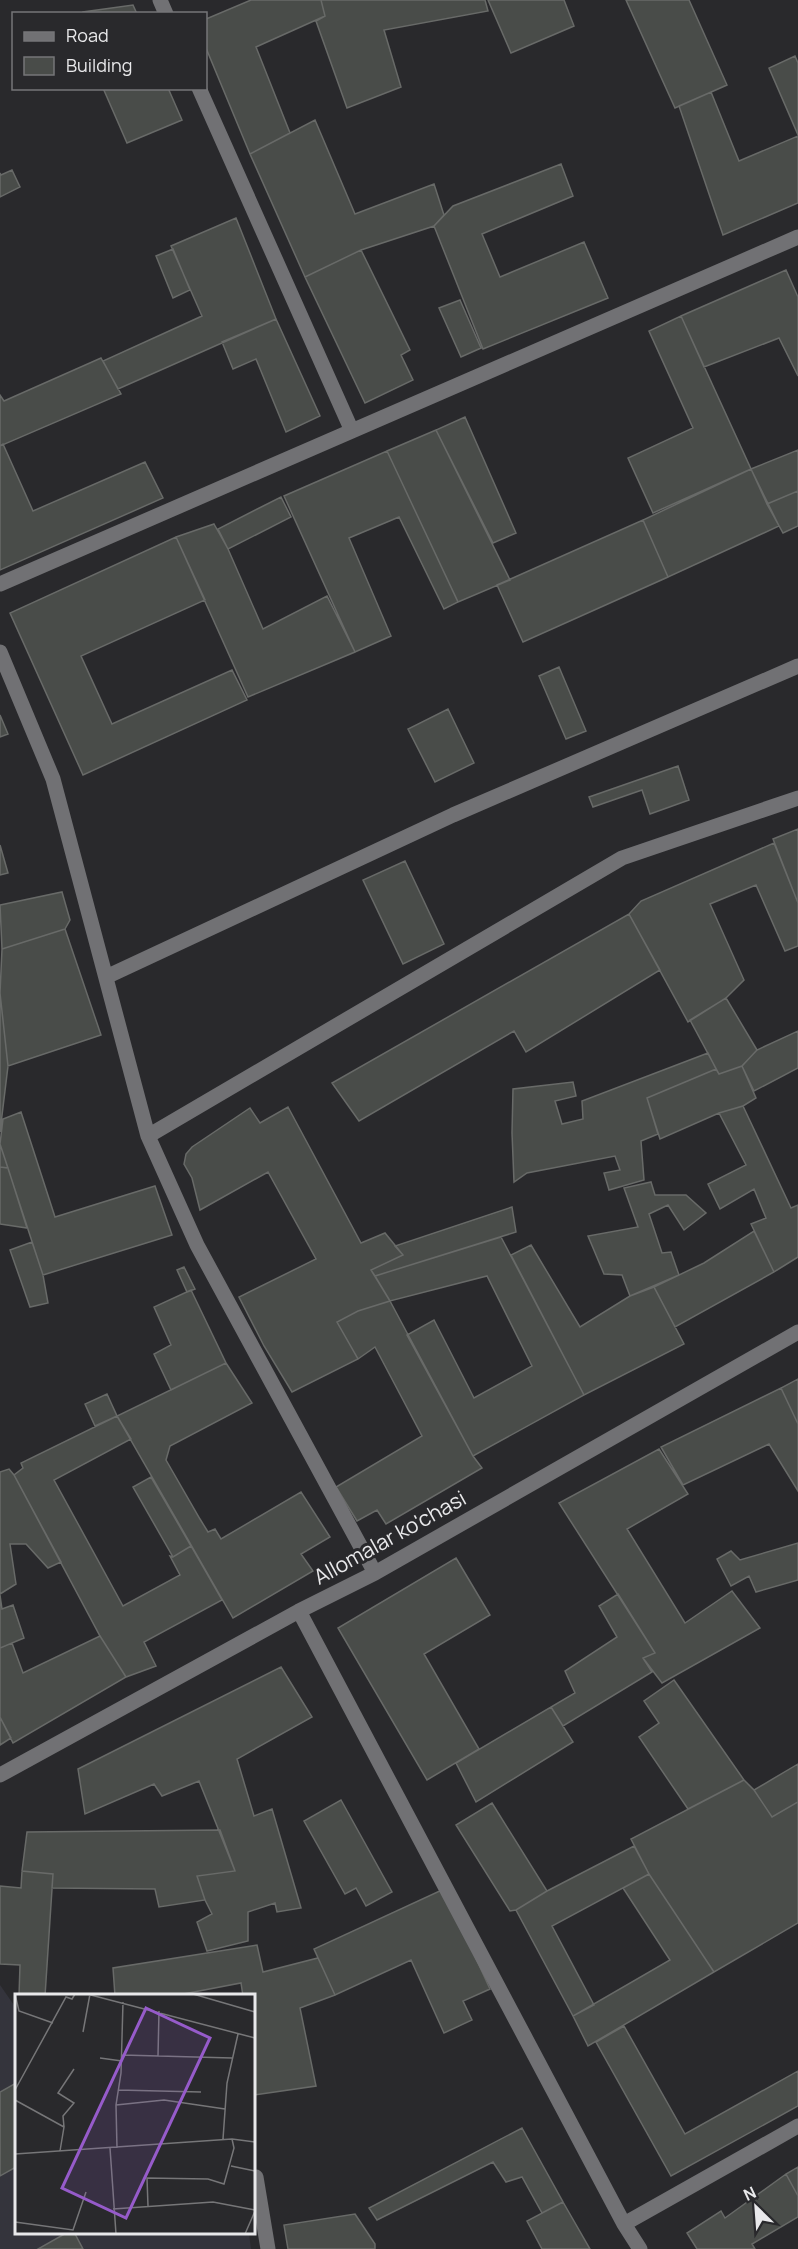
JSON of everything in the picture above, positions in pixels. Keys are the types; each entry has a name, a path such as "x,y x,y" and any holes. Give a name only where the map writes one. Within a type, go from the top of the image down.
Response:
{"street":[{"path":"200,90 352,431"},
{"path":"0,584 798,237"},
{"path":"0,654 53,779 148,1136 197,1245 375,1573"},
{"path":"106,977 453,815 798,666"},
{"path":"148,1136 622,858 798,798"},
{"name":"Allomalar ko'chasi","path":"0,1775 299,1611 375,1573 798,1332"},
{"path":"299,1611 624,2224 640,2249"},
{"path":"624,2224 798,2126"},
{"path":"256,2177 268,2249"}],"shaded area":[{"path":"0,1985 15,2007 15,2234 249,2234 251,2249 0,2249"}],"building":[{"path":"251,0 321,0 325,16 256,47 290,133 250,154 207,50 207,19"},
{"path":"321,0 485,0 488,11 384,30 401,87 347,108 316,21 325,16"},
{"path":"488,0 564,0 574,26 511,53"},
{"path":"626,0 689,0 727,85 675,108"},
{"path":"133,5 136,12 83,12"},
{"path":"795,56 798,63 798,135 769,68"},
{"path":"104,90 169,90 182,120 127,143"},
{"path":"711,92 739,161 798,136 798,203 723,235 679,106"},
{"path":"315,120 355,214 434,184 444,215 434,226 361,250 305,277 250,154"},
{"path":"561,164 573,196 482,234 500,277 584,242 608,298 483,349 434,226 453,206"},
{"path":"12,170 20,187 0,197 0,173 1,175"},
{"path":"236,218 276,319 118,389 103,361 202,316 171,246"},
{"path":"173,249 190,290 173,298 156,256"},
{"path":"361,250 410,350 401,355 413,380 365,403 305,277"},
{"path":"786,270 798,297 798,376 779,338 704,367 681,316"},
{"path":"460,300 481,348 461,357 439,308"},
{"path":"681,316 751,469 653,513 628,458 693,428 649,331"},
{"path":"276,319 320,416 286,432 256,359 233,369 222,342"},
{"path":"101,358 121,394 0,446 0,395 4,401"},
{"path":"465,417 516,533 493,543 436,430"},
{"path":"436,430 510,580 458,602 387,451"},
{"path":"3,444 33,511 145,462 163,498 0,570 0,446"},
{"path":"798,450 798,491 767,504 751,469"},
{"path":"387,451 458,602 444,609 399,517 349,538 391,636 355,652 284,496"},
{"path":"751,469 779,526 668,577 643,520"},
{"path":"798,491 798,526 783,533 767,504"},
{"path":"281,497 291,517 228,549 218,529"},
{"path":"643,520 668,577 523,642 497,585"},
{"path":"214,524 228,549 263,629 327,596 355,652 248,697 176,537"},
{"path":"176,537 205,600 81,656 112,724 232,670 247,700 83,775 10,613"},
{"path":"559,667 586,731 566,739 539,676"},
{"path":"448,709 474,763 435,782 408,729"},
{"path":"0,715 8,734 0,737"},
{"path":"678,766 689,800 650,814 642,790 593,807 589,797"},
{"path":"798,829 798,903 773,839"},
{"path":"774,843 798,903 798,946 785,951 756,885 710,904 744,980 726,998 688,1022 629,914 641,901"},
{"path":"0,845 8,873 0,875"},
{"path":"405,861 444,944 403,964 363,880"},
{"path":"62,892 70,920 65,929 2,949 0,905"},
{"path":"629,914 660,970 526,1052 514,1031 359,1121 332,1083"},
{"path":"65,929 101,1035 8,1066 0,993 2,949"},
{"path":"0,993 8,1066 0,1132"},
{"path":"726,998 757,1050 742,1066 719,1074 690,1020"},
{"path":"798,1031 798,1068 754,1091 742,1066 757,1050"},
{"path":"708,1053 716,1069 647,1098 658,1134 641,1141 644,1180 609,1190 604,1173 620,1170 615,1156 527,1173 514,1182 513,1089 573,1082 576,1096 555,1101 562,1124 583,1119 582,1101"},
{"path":"742,1066 756,1098 743,1106 719,1113 660,1139 647,1098 716,1069 719,1074"},
{"path":"743,1106 791,1208 798,1205 798,1257 774,1272 751,1224 766,1218 754,1189 720,1209 708,1184 746,1165 719,1113"},
{"path":"288,1107 361,1243 385,1233 403,1255 371,1270 390,1301 358,1311 337,1322 358,1359 292,1392 264,1346 239,1297 316,1259 268,1172 200,1210 192,1178 184,1164 186,1154 192,1147 250,1108 260,1123"},
{"path":"21,1112 55,1217 155,1186 172,1235 43,1275 0,1144 3,1119"},
{"path":"0,1144 8,1168 0,1167"},
{"path":"0,1167 8,1168 27,1228 0,1224"},
{"path":"651,1182 655,1195 686,1195 706,1213 684,1230 668,1205 649,1214 662,1253 671,1252 679,1275 630,1296 622,1275 604,1274 588,1236 638,1227 624,1188"},
{"path":"512,1207 516,1232 375,1276 371,1270 403,1255 395,1246"},
{"path":"754,1231 774,1272 675,1327 654,1287 704,1263"},
{"path":"501,1237 584,1395 473,1456 407,1335 434,1320 474,1398 532,1366 487,1276 390,1301 375,1276"},
{"path":"32,1242 43,1275 48,1303 30,1307 10,1250"},
{"path":"531,1245 580,1327 630,1296 654,1287 684,1344 584,1395 511,1255"},
{"path":"184,1267 195,1289 187,1292 177,1270"},
{"path":"191,1290 226,1363 171,1390 154,1354 171,1345 154,1307"},
{"path":"390,1301 473,1456 482,1468 386,1524 377,1510 357,1521 336,1487 422,1436 375,1347 358,1359 337,1322 358,1311"},
{"path":"226,1363 252,1403 170,1446 166,1460 200,1519 208,1532 215,1529 221,1539 301,1492 330,1537 301,1554 313,1571 233,1618 117,1416"},
{"path":"798,1379 798,1424 781,1388"},
{"path":"781,1388 798,1424 798,1491 769,1444 683,1485 661,1447"},
{"path":"107,1394 117,1416 95,1426 85,1404"},
{"path":"117,1416 131,1439 54,1480 123,1606 180,1575 170,1556 173,1557 191,1546 222,1600 144,1642 156,1666 126,1677 100,1636 14,1475 23,1468 21,1463"},
{"path":"659,1449 688,1494 627,1529 685,1623 732,1591 760,1628 662,1683 643,1658 655,1653 559,1503"},
{"path":"9,1469 61,1562 48,1568 26,1544 10,1544 16,1584 0,1594 0,1472"},
{"path":"151,1477 191,1546 173,1557 133,1487"},
{"path":"798,1543 798,1580 756,1592 749,1576 731,1586 717,1559 731,1551 740,1560"},
{"path":"456,1558 490,1615 424,1654 479,1749 427,1780 338,1628"},
{"path":"618,1594 655,1653 643,1658 652,1672 563,1726 551,1707 575,1693 565,1671 617,1637 599,1606"},
{"path":"0,1595 2,1609 13,1605 24,1638 0,1648"},
{"path":"100,1636 126,1677 13,1743 0,1717 0,1648 12,1643 23,1673"},
{"path":"281,1667 312,1717 237,1759 254,1816 272,1809 301,1908 277,1912 275,1903 248,1912 248,1941 207,1951 197,1922 212,1914 197,1876 235,1871 199,1781 162,1796 154,1784 85,1814 78,1769"},
{"path":"674,1680 744,1780 688,1809 639,1737 659,1723 644,1701"},
{"path":"551,1707 573,1742 476,1802 456,1763"},
{"path":"0,1717 11,1738 0,1745"},
{"path":"798,1764 798,1802 772,1817 754,1790"},
{"path":"744,1780 754,1790 772,1817 798,1802 798,1923 714,1972 649,1874 631,1839"},
{"path":"341,1800 392,1892 366,1906 356,1888 345,1894 304,1821"},
{"path":"492,1803 547,1891 516,1910 510,1911 456,1825"},
{"path":"220,1830 235,1871 197,1876 205,1900 159,1907 155,1889 52,1888 53,1874 22,1871 27,1832"},
{"path":"634,1846 649,1874 552,1926 594,2005 573,2016 516,1910 547,1891"},
{"path":"22,1871 53,1874 45,1994 19,1994 20,1965 0,1964 0,1886 21,1888"},
{"path":"649,1874 714,1972 588,2046 573,2016 670,1960 623,1888"},
{"path":"444,1889 490,1989 463,2001 472,2020 444,2033 411,1960 335,1995 314,1949"},
{"path":"257,1945 263,1972 318,1958 335,1995 300,2008 316,2086 255,2095 255,1994 243,1994 241,1983 183,1994 115,1994 113,1968"},
{"path":"624,2026 685,2134 798,2071 798,2106 671,2176 596,2042"},
{"path":"15,2084 15,2168 0,2176 0,2092"},
{"path":"522,2128 563,2202 542,2213 522,2177 506,2182 493,2162 377,2220 369,2208"},
{"path":"798,2167 798,2196 786,2174"},
{"path":"786,2174 798,2196 798,2217 752,2244 755,2249 697,2249 687,2233 721,2211 725,2218"},
{"path":"563,2202 590,2249 542,2249 527,2221"},
{"path":"355,2214 375,2244 375,2249 288,2249 284,2225"},
{"path":"64,2234 75,2234 83,2249 38,2249"}]}
